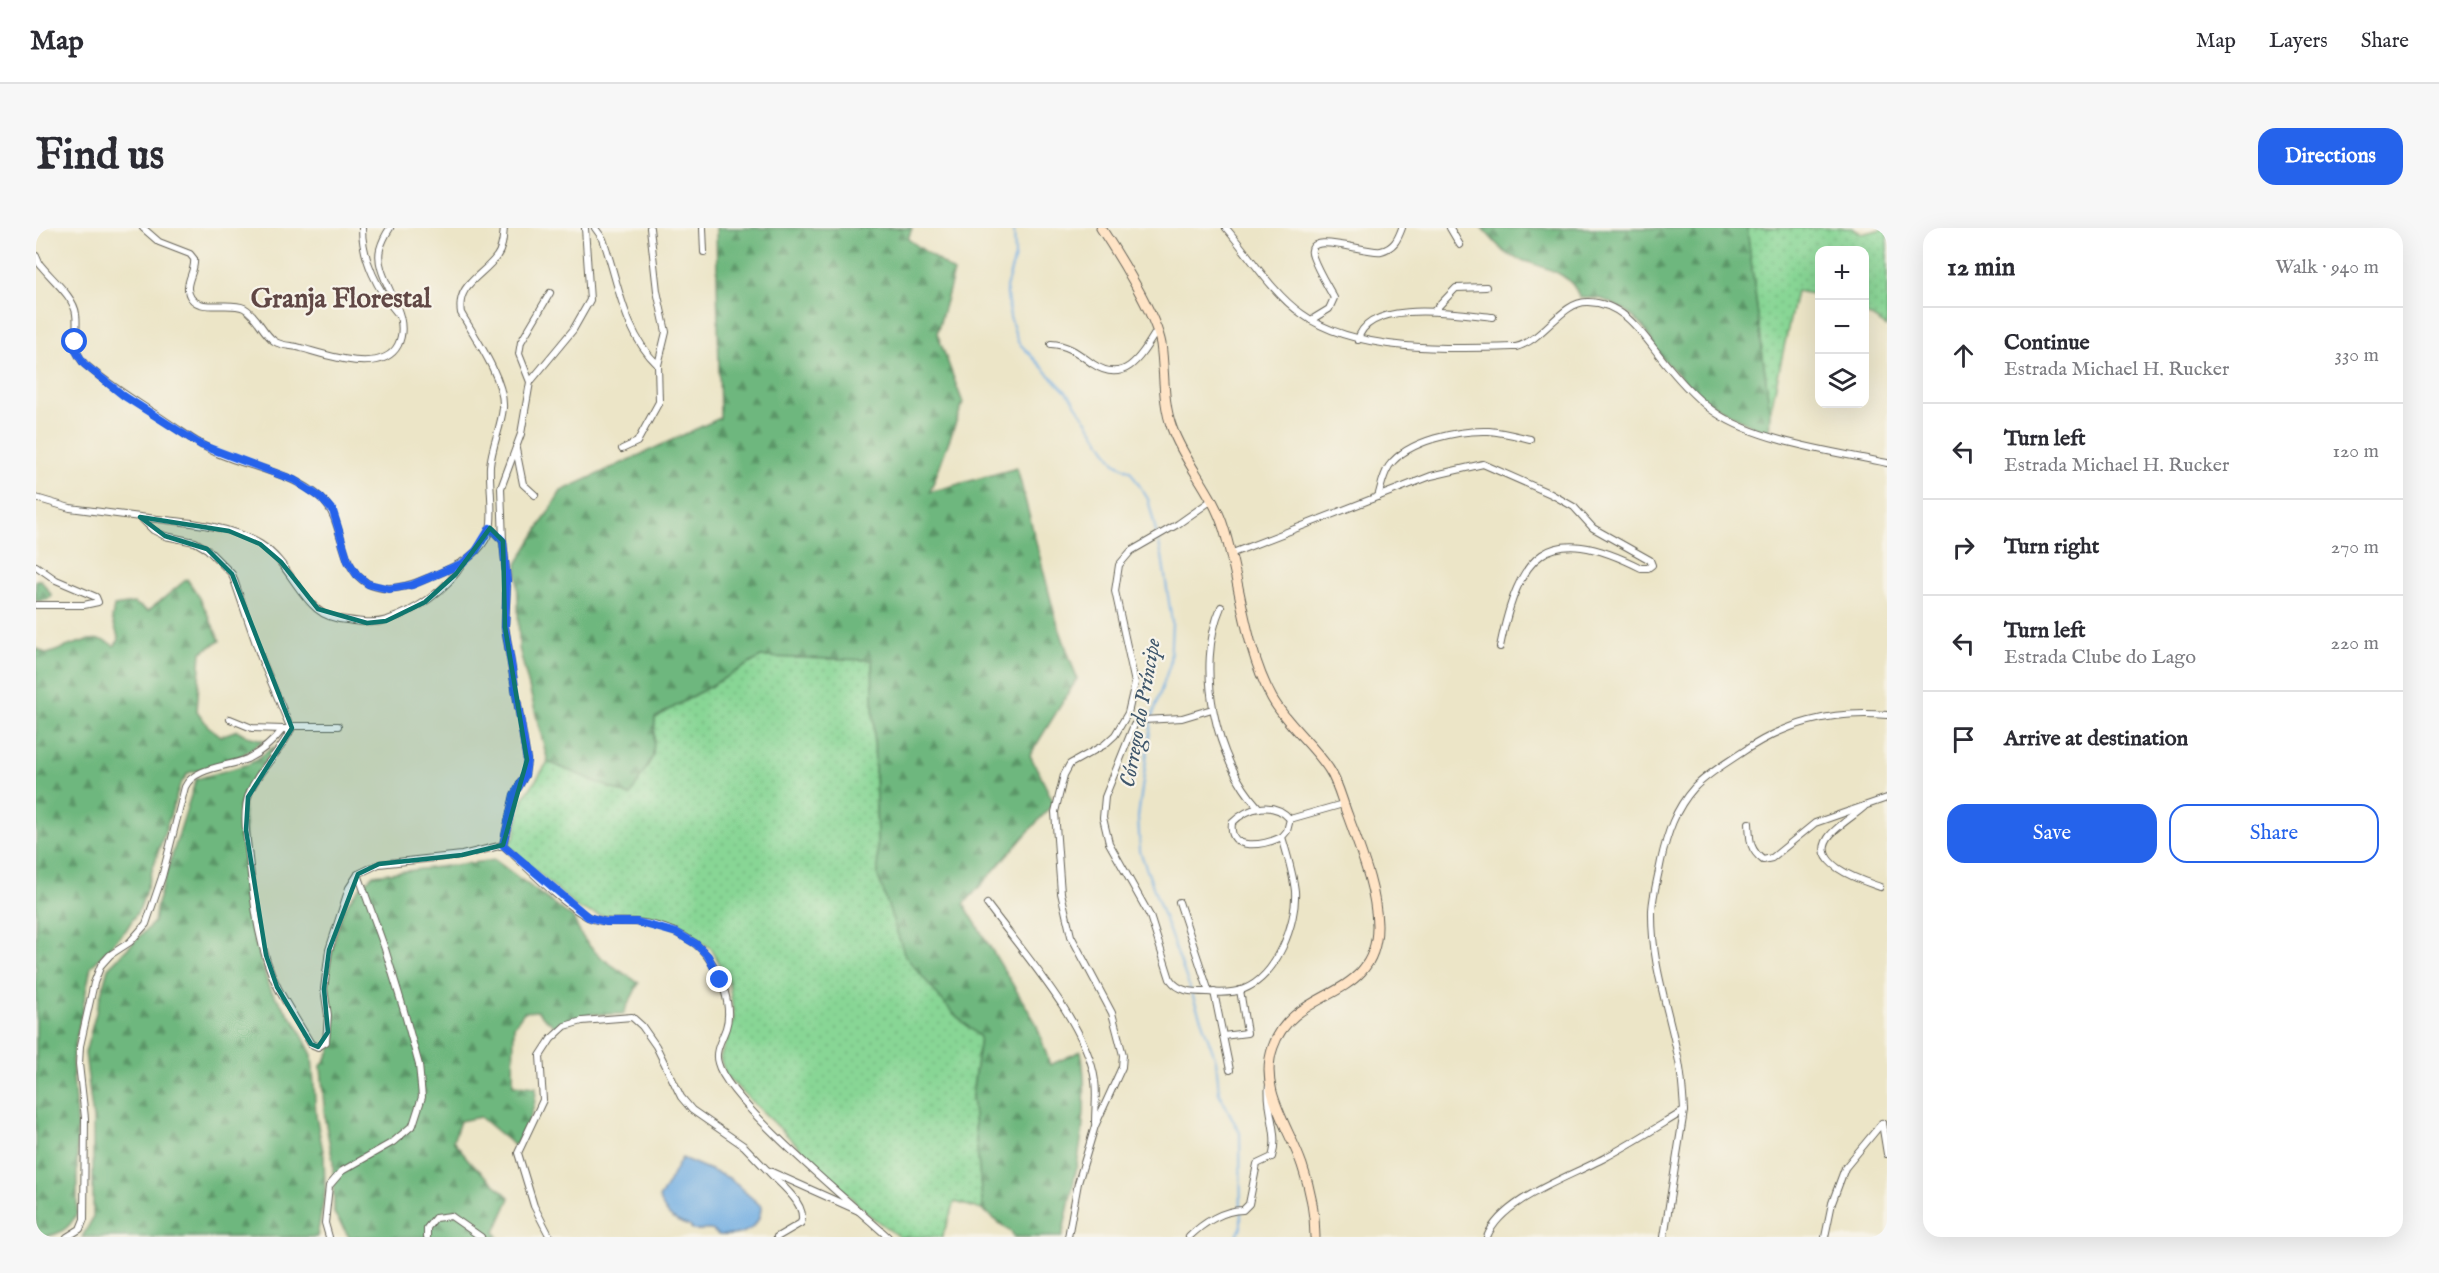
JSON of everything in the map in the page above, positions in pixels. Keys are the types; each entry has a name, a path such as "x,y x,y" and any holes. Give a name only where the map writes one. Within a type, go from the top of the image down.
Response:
{"street":[{"path":"143,228 159,242 194,259 195,265 188,290 192,299 198,304 242,306 275,341 341,360 380,359 397,347 400,339 400,316 380,262 380,250 390,228"},
{"path":"362,228 363,248 375,279 400,316"},
{"path":"36,498 70,508 229,531 260,544 281,562 318,609 327,615 367,623 386,621 425,602 456,574 463,563 476,551 490,528 491,461 502,402 493,371 461,313 459,303 464,290 498,255 504,228"},
{"path":"503,845 514,795 525,775 527,760 505,627 507,581 501,488 516,449 530,382 573,330 590,300 585,228"},
{"path":"595,228 603,239 632,332 647,354 658,365"},
{"path":"622,449 637,442 659,402 658,365 666,332 657,291 650,228"},
{"path":"704,228 704,252"},
{"path":"1101,228 1157,330 1166,410 1172,430 1212,500 1224,528 1263,678 1289,724 1316,750 1331,772 1375,898 1377,928 1374,956 1363,972 1296,1013 1284,1024 1273,1046 1268,1066 1269,1080 1277,1110 1303,1167 1315,1217 1315,1237"},
{"path":"1226,228 1284,298 1311,320 1332,331 1358,340 1406,345 1516,347 1527,344 1539,336 1572,307 1582,302 1601,303 1616,309 1642,330 1669,367 1718,414 1773,438 1887,463"},
{"path":"1311,320 1329,309 1334,298 1313,259 1311,249 1314,244 1318,240 1328,239 1370,251 1382,251 1397,241 1402,228"},
{"path":"1450,228 1460,245"},
{"path":"36,256 39,263 71,301 76,312 76,351 84,364 124,396 201,445 294,480 320,497 333,511 348,561 357,575 368,584 389,589 412,585 463,563"},
{"path":"1434,311 1456,288 1486,287"},
{"path":"530,382 519,354 521,342 550,293"},
{"path":"1358,340 1360,332 1373,319 1395,314 1434,311 1493,317"},
{"path":"1052,344 1063,344 1096,366 1115,370 1129,368 1139,360 1157,330"},
{"path":"1378,497 1390,466 1404,452 1425,443 1454,435 1488,431 1530,440"},
{"path":"516,449 523,484 535,495"},
{"path":"1230,554 1431,476 1483,464 1551,494 1574,507 1593,528 1650,560 1652,565 1648,568 1641,568 1598,551 1570,548 1548,550 1525,569 1509,603 1500,647"},
{"path":"1068,1237 1078,1183 1095,1126 1122,1067 1124,1056 1120,1034 1108,1002 1082,960 1071,936 1061,893 1055,812 1064,775 1070,764 1104,745 1115,735 1128,713 1135,683 1115,591 1116,576 1124,556 1212,500"},
{"path":"140,517 153,530 165,536 195,542 207,549 228,569 261,658 291,727 285,743 256,778 248,797 246,830 255,907 266,955 277,987 311,1044 318,1047 326,1042 328,1032 324,989 328,950 349,888 357,874 379,864 462,855 503,845"},
{"path":"490,528 503,541"},
{"path":"36,567 56,580 96,597 98,602 92,605 36,605"},
{"path":"1221,607 1215,620 1208,672 1212,709 1236,776 1246,794 1259,808"},
{"path":"1212,709 1182,718 1149,720 1134,725 1105,797 1103,818 1109,843 1150,916 1170,979 1176,988 1211,992 1240,990 1261,977 1275,961 1294,914 1295,891 1282,837"},
{"path":"1664,1237 1684,1111 1679,1058 1661,993 1654,955 1652,908 1664,848 1677,810 1695,786 1754,744 1774,733 1822,717 1887,715"},
{"path":"230,719 252,728 338,726"},
{"path":"67,1237 80,1229 84,1219 85,1118 80,1046 94,984 101,965 146,924 188,780 194,775 228,765 259,752 283,729"},
{"path":"1749,823 1750,844 1753,852 1763,860 1773,858 1815,823 1887,798"},
{"path":"1290,819 1343,804"},
{"path":"1867,805 1828,838 1825,848 1829,860 1841,872 1880,887"},
{"path":"1259,808 1279,809 1290,819 1287,831 1282,837 1255,844 1242,844 1234,839 1231,831 1232,822 1246,811 1259,808"},
{"path":"503,845 588,917 606,922 637,922 677,933 702,950 720,980 728,1008 727,1026 717,1052 723,1075 749,1107 888,1237"},
{"path":"329,1237 325,1223 329,1186 342,1171 393,1142 413,1125 422,1097 419,1065 404,1011 385,949 357,874"},
{"path":"1179,903 1211,992 1230,1070"},
{"path":"987,904 1075,1027 1084,1046 1095,1081 1095,1126"},
{"path":"1223,1036 1247,1034 1240,990"},
{"path":"550,1237 534,1206 518,1153 537,1118 543,1100 539,1066 542,1050 565,1026 582,1021 617,1017 632,1017 642,1026 656,1046 681,1097 692,1110 744,1146 802,1208 804,1216 801,1223 777,1237"},
{"path":"1189,1237 1198,1228 1227,1212 1240,1210 1249,1204 1257,1164 1272,1157 1276,1146 1267,1094 1269,1080"},
{"path":"1487,1237 1491,1226 1499,1218 1526,1198 1607,1157 1684,1111"},
{"path":"1825,1237 1832,1203 1845,1168 1882,1123 1887,1154"},
{"path":"767,1170 861,1212"},
{"path":"428,1237 427,1228 435,1218 451,1216 481,1237"}],"highlighted area":[{"path":"140,517 229,531 260,544 281,562 318,609 367,623 386,621 425,602 456,574 490,528 503,541 505,627 527,760 503,845 462,855 379,864 358,874 329,950 324,989 328,1032 318,1047 311,1044 277,987 266,955 246,830 248,797 292,728 232,574 207,549 165,536"}],"green space":[{"path":"716,228 912,228 908,239 954,272 937,333 963,403 930,492 1017,468 1055,616 1077,679 1030,755 1054,803 964,904 1036,1023 1050,1065 1081,1051 1084,1075 1083,1122 1077,1168 1062,1237 1014,1237 983,1210 972,1096 980,1037 952,1012 905,956 878,876 872,660 761,657 655,718 653,756 630,796 548,762 519,648 517,564 561,491 720,418"},
{"path":"1482,228 1747,228 1770,413 1769,435 1702,399 1661,357 1643,326 1625,310 1602,299 1579,297 1575,287 1560,274 1509,255"},
{"path":"1747,228 1852,228 1862,234 1887,228 1887,327 1869,316 1869,246 1815,246 1815,294 1796,291 1770,413"},
{"path":"187,579 200,598 220,641 201,652 197,711 208,726 221,736 237,730 247,736 264,740 232,762 188,773 180,785 140,908 126,930 91,967 72,1060 77,1131 77,1213 66,1229 61,1232 36,1237 36,648 47,654 90,640 107,642 114,646 119,640 112,618 114,606 134,603 148,611"},
{"path":"36,580 41,580 52,596 47,600 36,601"},
{"path":"761,657 872,660 878,876 952,1012 980,1037 972,1096 983,1210 955,1202 942,1237 899,1237 868,1214 726,1076 720,1058 734,1019 729,982 711,948 678,929 641,915 602,916 579,909 507,845 514,838 523,799 548,762 630,795 653,756 655,718"},
{"path":"275,746 243,795 250,924 269,988 297,1025 312,1055 316,1116 324,1156 325,1192 317,1237 82,1237 93,1218 93,1120 85,1053 108,968 154,922 157,904 196,779 249,764"},
{"path":"495,860 574,919 592,949 639,983 623,1014 589,1014 555,1027 537,1011 524,1012 514,1026 513,1085 536,1087 536,1095 530,1118 515,1146 480,1117 460,1121 453,1141 471,1163 510,1198 495,1232 498,1237 349,1237 334,1213 333,1162 325,1120 321,1066 328,1056 334,1038 328,984 339,924 352,897 373,875"}],"water":[{"path":"682,1158 729,1178 761,1206 758,1221 754,1226 735,1235 719,1235 711,1230 692,1230 690,1226 670,1216 659,1198"}],"waterway":[{"name":"Córrego do Príncipe","path":"1014,228 1015,257 1006,287 1010,317 1018,342 1070,396 1115,463 1130,471 1148,499 1162,556 1172,622 1170,664 1152,717 1138,817 1140,851 1216,1060 1219,1093 1240,1133 1241,1228 1235,1237"}],"district":[{"name":"Granja Florestal","path":"341,300"}],"route":[{"path":"75,342 76,351 84,364 124,396 201,445 219,454 294,480 320,497 333,511 348,561 357,575 368,584 389,589 412,585 463,563 484,541 490,528 503,541 507,581 504,600 505,627 527,760 525,775 514,795 503,845 576,910 588,917 606,922 637,922 677,933 696,944 708,956 720,980"}]}
